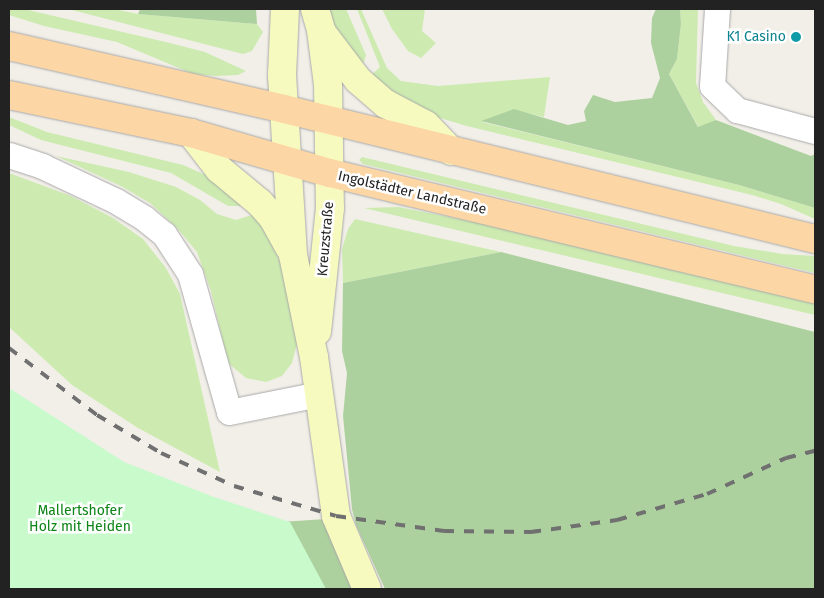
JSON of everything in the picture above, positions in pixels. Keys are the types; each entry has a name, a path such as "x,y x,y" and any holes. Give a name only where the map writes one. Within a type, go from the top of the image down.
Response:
{"main road":[{"path":"285,9 282,75 293,255 314,357 336,516 367,589"},
{"name":"Kreuzstraße","path":"314,357 329,227 330,173 328,85 318,19"},
{"name":"Kreuzstraße","path":"318,19 358,80 386,104 426,125 450,151"},
{"path":"12,42 450,151 815,239"},
{"name":"Ingolstädter Landstraße","path":"9,96 191,133 288,159 330,173 815,289"},
{"path":"191,133 220,169 260,203 273,218 293,255"}],"street":[{"path":"716,9 712,86 737,110 815,131"},
{"path":"9,155 42,166 116,201 144,218 164,234 190,274 230,412 319,394"}],"green space":[{"path":"9,9 24,9 205,52 246,71 238,75 193,74 117,42 44,26 9,15"},
{"path":"68,9 114,9 138,14 257,24 263,32 252,51 243,54"},
{"path":"140,9 256,9 257,24 138,14"},
{"path":"326,9 346,9 366,55 364,62 358,67 329,18"},
{"path":"357,9 361,9 387,68 401,81 438,86 550,77 544,117 514,110 482,122 739,185 815,208 815,219 781,204 752,195 463,125 421,112 369,77 380,67"},
{"path":"382,9 425,9 422,31 436,43 421,58 408,51 392,29"},
{"path":"656,9 680,9 681,24 677,59 669,74 698,127 716,120 811,156 815,154 815,208 739,185 481,121 514,109 568,125 586,121 584,111 593,95 615,102 652,98 660,78 651,43 652,18"},
{"path":"680,9 698,9 696,83 703,102 716,120 699,128 669,74 677,59 681,24"},
{"path":"9,117 47,132 183,165 215,179 247,201 241,206 228,206 171,173 41,140 9,125"},
{"path":"56,156 129,172 176,187 200,200 217,214 236,220 255,214 267,232 282,266 297,344 292,363 282,376 266,382 246,378 228,363 211,291 197,252 177,228 150,203 121,186"},
{"path":"362,157 734,246 783,254 815,256 815,273 363,164 359,160"},
{"path":"9,173 71,196 113,218 143,239 166,268 180,294 220,472 138,428 72,385 9,327"},
{"path":"398,207 490,225 815,302 815,315 364,208"},
{"path":"355,219 501,252 343,283 342,249 348,229"},
{"path":"501,252 815,332 815,589 385,589 356,525 352,509 343,416 347,373 342,351 343,283"},
{"name":"Mallertshofer Holz mit Heiden","path":"9,388 124,462 214,497 290,522 326,589 9,589"},
{"path":"326,519 353,589 302,589 265,523"}],"railway":[{"path":"9,348 97,415 161,453 234,486 336,516 444,531 531,532 617,520 707,494 786,458 815,451"}],"place":[{"name":"K1 Casino","path":"796,37"}]}
